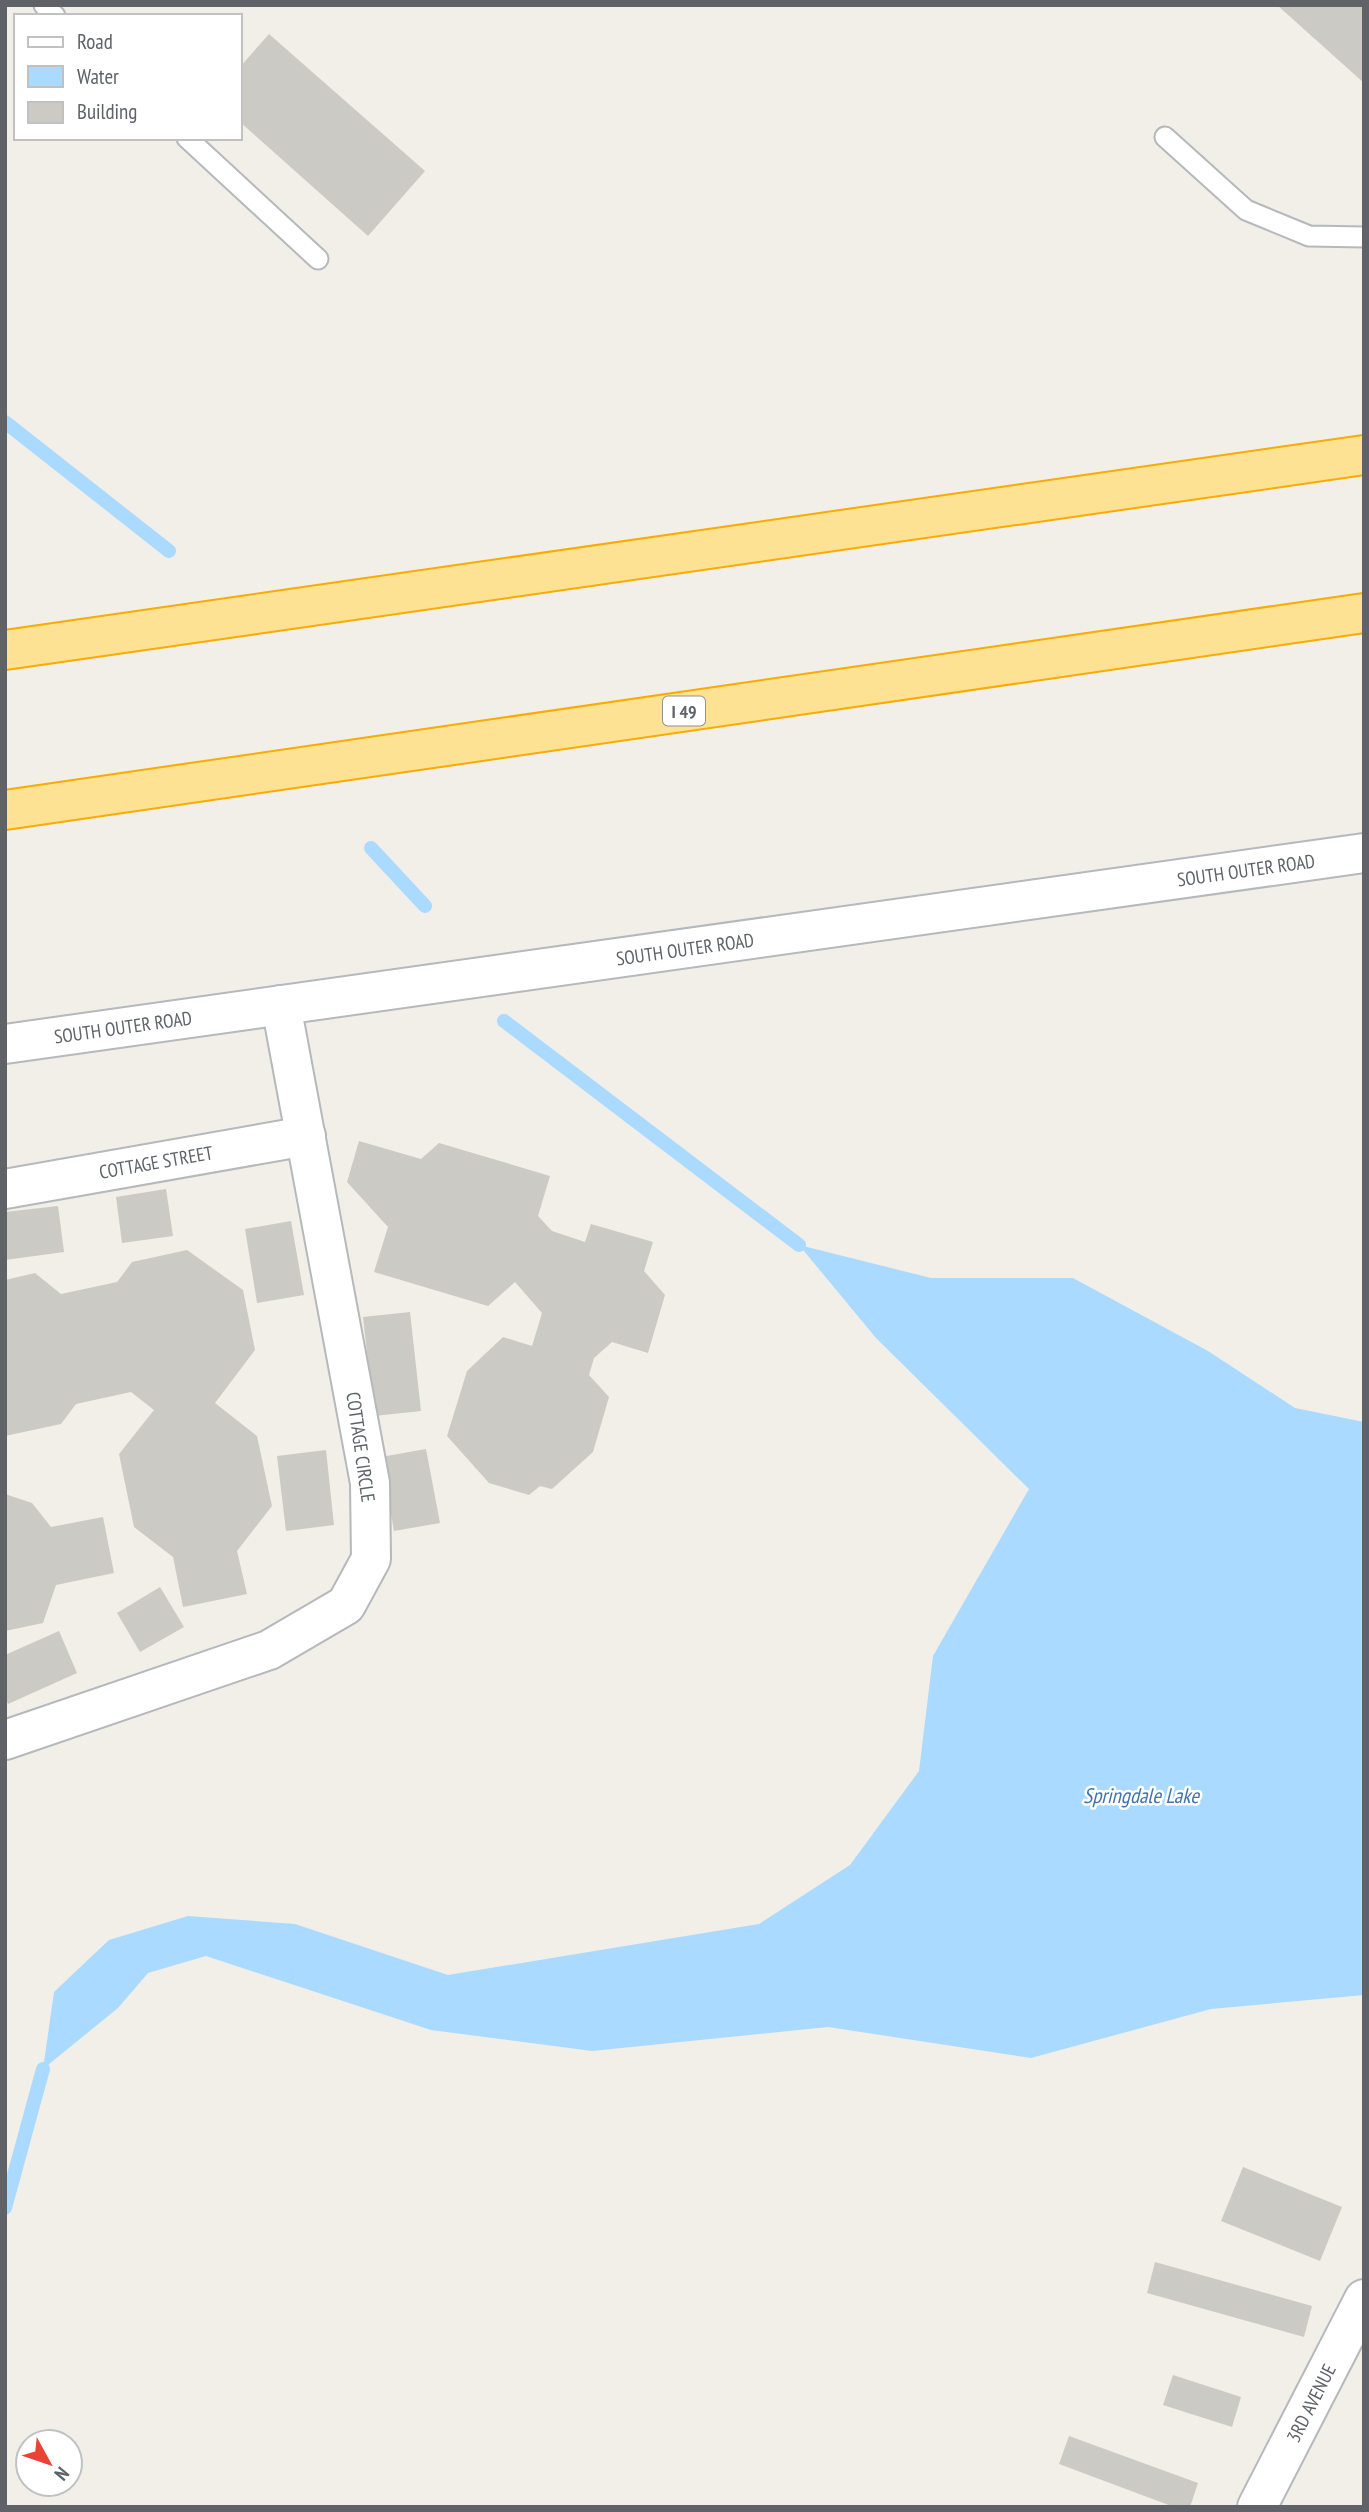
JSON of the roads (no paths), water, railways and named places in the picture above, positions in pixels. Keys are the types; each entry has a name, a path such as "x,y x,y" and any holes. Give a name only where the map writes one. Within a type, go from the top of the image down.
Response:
{"highway":[{"path":"5,650 1364,455"},
{"name":"I 49","path":"5,810 1364,613"}],"street":[{"name":"SOUTH OUTER ROAD","path":"5,1044 1364,853"},
{"name":"COTTAGE CIRCLE","path":"5,1740 269,1650 346,1605 371,1559 370,1483 281,1005"},
{"name":"COTTAGE STREET","path":"5,1188 306,1136"},
{"name":"3RD AVENUE","path":"1258,2507 1364,2299"}],"lane":[{"path":"1165,137 1246,210 1309,236 1364,237"},
{"path":"189,140 318,259"}],"water":[{"name":"Springdale Lake","path":"799,1245 931,1278 1073,1278 1208,1351 1295,1408 1364,1422 1364,1995 1211,2009 1031,2058 828,2027 592,2051 431,2030 206,1956 148,1973 118,2008 43,2069 54,1992 109,1940 188,1916 295,1924 448,1975 759,1924 850,1865 919,1771 933,1656 1029,1489 876,1338"}],"waterway":[{"path":"5,422 169,551"},
{"path":"371,848 425,906"},
{"path":"504,1021 799,1245"},
{"path":"5,2208 43,2069"}]}
